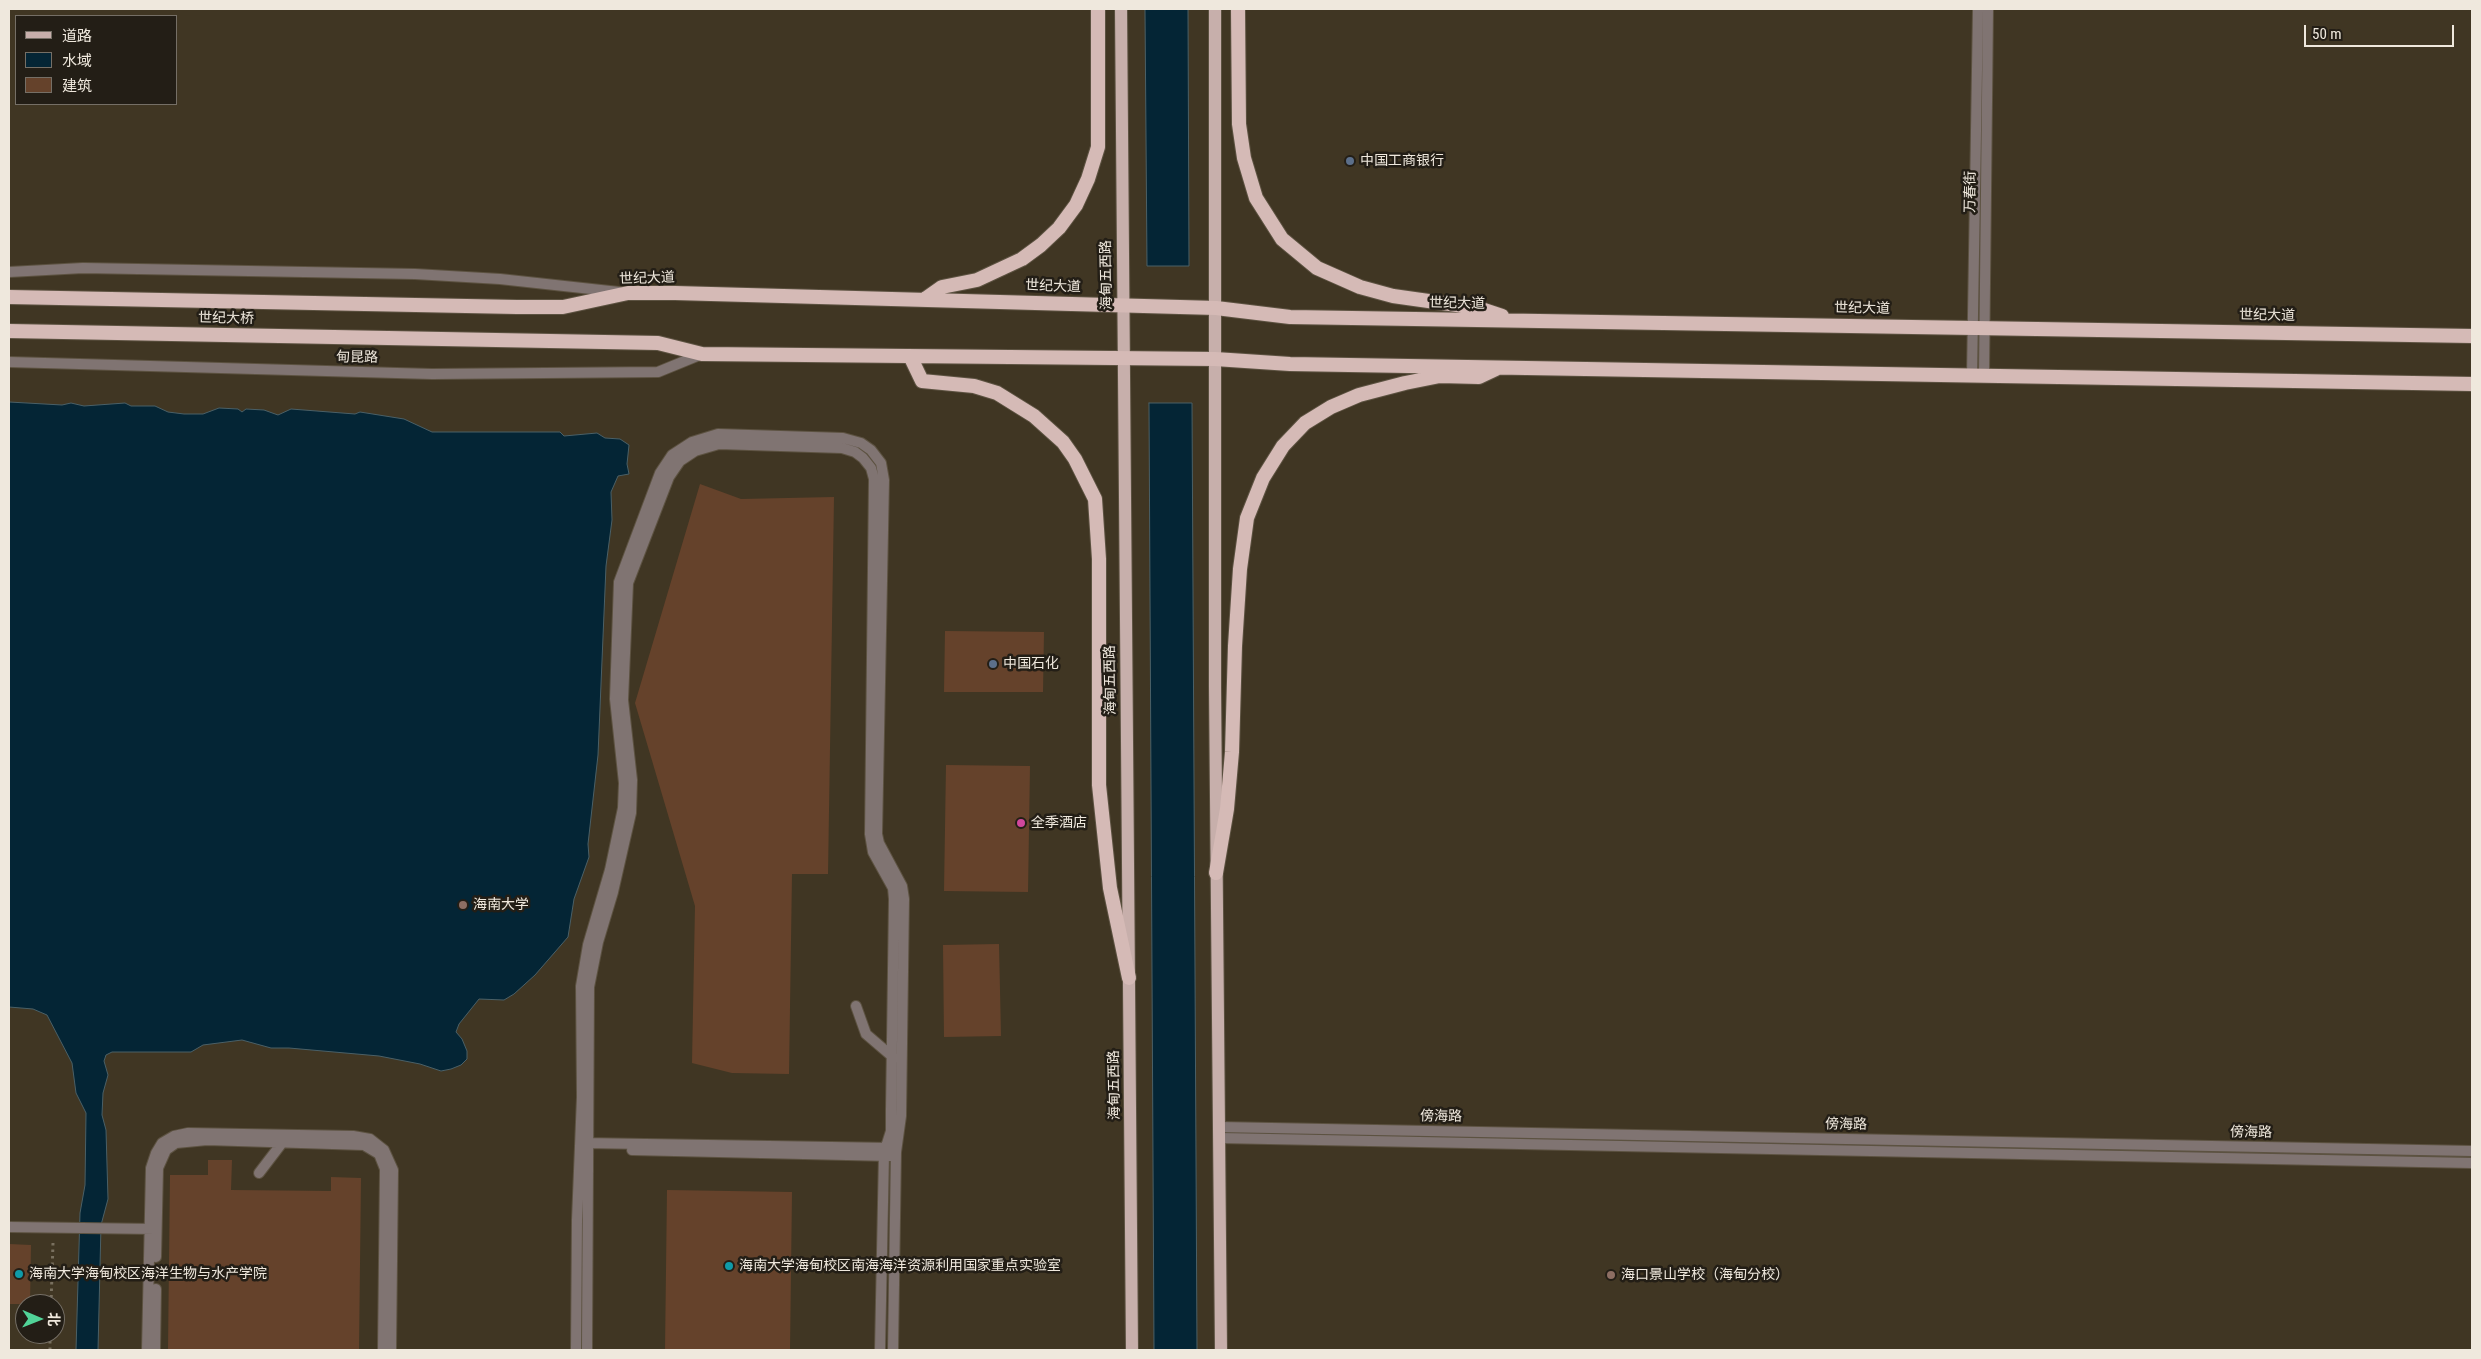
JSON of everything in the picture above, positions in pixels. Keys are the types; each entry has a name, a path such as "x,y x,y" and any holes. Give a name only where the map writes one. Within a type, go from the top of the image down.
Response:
{"highway":[{"path":"925,299 942,287 977,280 1022,259 1050,237 1076,205 1088,179 1098,147 1098,9"},
{"path":"1238,9 1239,124 1244,158 1256,198 1282,239 1317,268 1360,287 1400,297 1478,308 1514,321"},
{"name":"世纪大道","path":"443,306 563,307 628,293 925,299 1216,308 1290,317 2472,336"},
{"name":"世纪大桥","path":"9,297 443,306"},
{"name":"世纪大桥","path":"9,331 658,343 702,354"},
{"path":"702,354 1215,359 1290,364 2472,384"},
{"path":"910,356 922,381 974,386 997,393 1034,416 1063,442 1071,453 1086,478 1094,500 1099,559 1099,785 1110,888 1129,978"},
{"path":"1216,873 1228,809 1240,569 1247,518 1263,478 1283,446 1305,423 1330,407 1359,395 1405,383 1440,376 1479,377 1501,367"}],"main road":[{"name":"海甸五西路","path":"1121,9 1122,358 1132,1350"},
{"path":"1215,9 1216,873 1221,1350"}],"street":[{"name":"万春街","path":"1978,9 1978,375"},
{"name":"万春街","path":"1978,328 1988,9"},
{"path":"9,272 83,268 415,274 500,279 628,293"},
{"name":"甸昆路","path":"9,362 432,374 658,372 702,354"},
{"path":"587,1350 585,1146 580,1019 583,967 610,870 623,808 624,783 615,699 619,582 660,473 672,455 692,442 718,434 843,438 861,442 871,450 881,463 884,480 877,834 879,843 902,886 904,899 901,1132 897,1152 893,1350"},
{"path":"576,1350 577,1220 585,1146 589,987 598,942 615,884 632,804 632,780 623,700 628,583 669,477 680,461 695,451 719,444 842,448 855,452 863,458 871,468 874,479 870,834 873,852 888,878 893,893 890,1131 885,1152 880,1350"},
{"path":"856,1006 866,1034 902,1067"},
{"name":"傍海路","path":"1219,1132 2472,1151"},
{"name":"傍海路","path":"1219,1132 2472,1162"},
{"path":"154,1350 151,1168 162,1142 174,1136 188,1133 286,1138 364,1145 379,1154 385,1169 383,1350"},
{"path":"259,1173 286,1138"},
{"path":"286,1138 364,1138 378,1143 389,1159 393,1170 390,1350"},
{"path":"585,1146 897,1152"},
{"path":"9,1227 153,1229"},
{"path":"148,1350 153,1229"}],"path":[{"path":"51,1294 54,1227"}],"water":[{"path":"1145,9 1188,9 1189,266 1147,266"},
{"path":"9,402 62,405 71,403 84,406 125,403 131,406 155,406 168,412 184,414 203,414 219,408 238,409 242,412 246,409 264,410 278,415 291,409 355,414 360,412 404,419 432,432 560,432 564,436 597,433 605,438 620,439 629,445 627,464 629,474 618,476 611,492 612,520 606,566 598,755 588,844 589,857 574,899 568,937 535,975 514,994 504,1000 479,999 459,1024 456,1032 462,1039 467,1051 467,1059 461,1065 451,1069 441,1071 420,1064 379,1056 271,1048 242,1040 203,1045 191,1052 112,1052 106,1055 104,1061 108,1075 103,1093 102,1115 106,1130 108,1199 101,1225 98,1350 76,1350 80,1213 85,1185 86,1113 76,1093 72,1063 47,1015 33,1009 9,1007"},
{"path":"1149,403 1192,403 1197,1350 1154,1350"}],"building":[{"path":"700,484 741,499 834,497 828,874 792,874 789,1074 732,1073 692,1063 695,906 635,703"},
{"path":"945,631 1044,632 1043,692 944,692"},
{"path":"946,765 1030,766 1028,892 944,891"},
{"path":"999,944 1001,1036 944,1037 943,945"},
{"path":"208,1160 232,1160 231,1190 331,1191 331,1177 361,1178 359,1350 168,1350 170,1175 208,1175"},
{"name":"海南大学海甸校区南海海洋资源利用国家重点实验室","path":"667,1190 792,1192 790,1350 665,1350"},
{"name":"海南大学海甸校区海洋生物与水产学院","path":"9,1244 31,1245 30,1294 15,1294 15,1304 9,1304"}],"place":[{"name":"中国工商银行","path":"1350,161"},
{"name":"中国石化","path":"993,664"},
{"name":"全季酒店","path":"1021,823"},
{"name":"海南大学","path":"463,905"},
{"name":"海南大学海甸校区南海海洋资源利用国家重点实验室","path":"729,1266"},
{"name":"海南大学海甸校区海洋生物与水产学院","path":"19,1274"},
{"name":"海口景山学校（海甸分校）","path":"1611,1275"}]}
